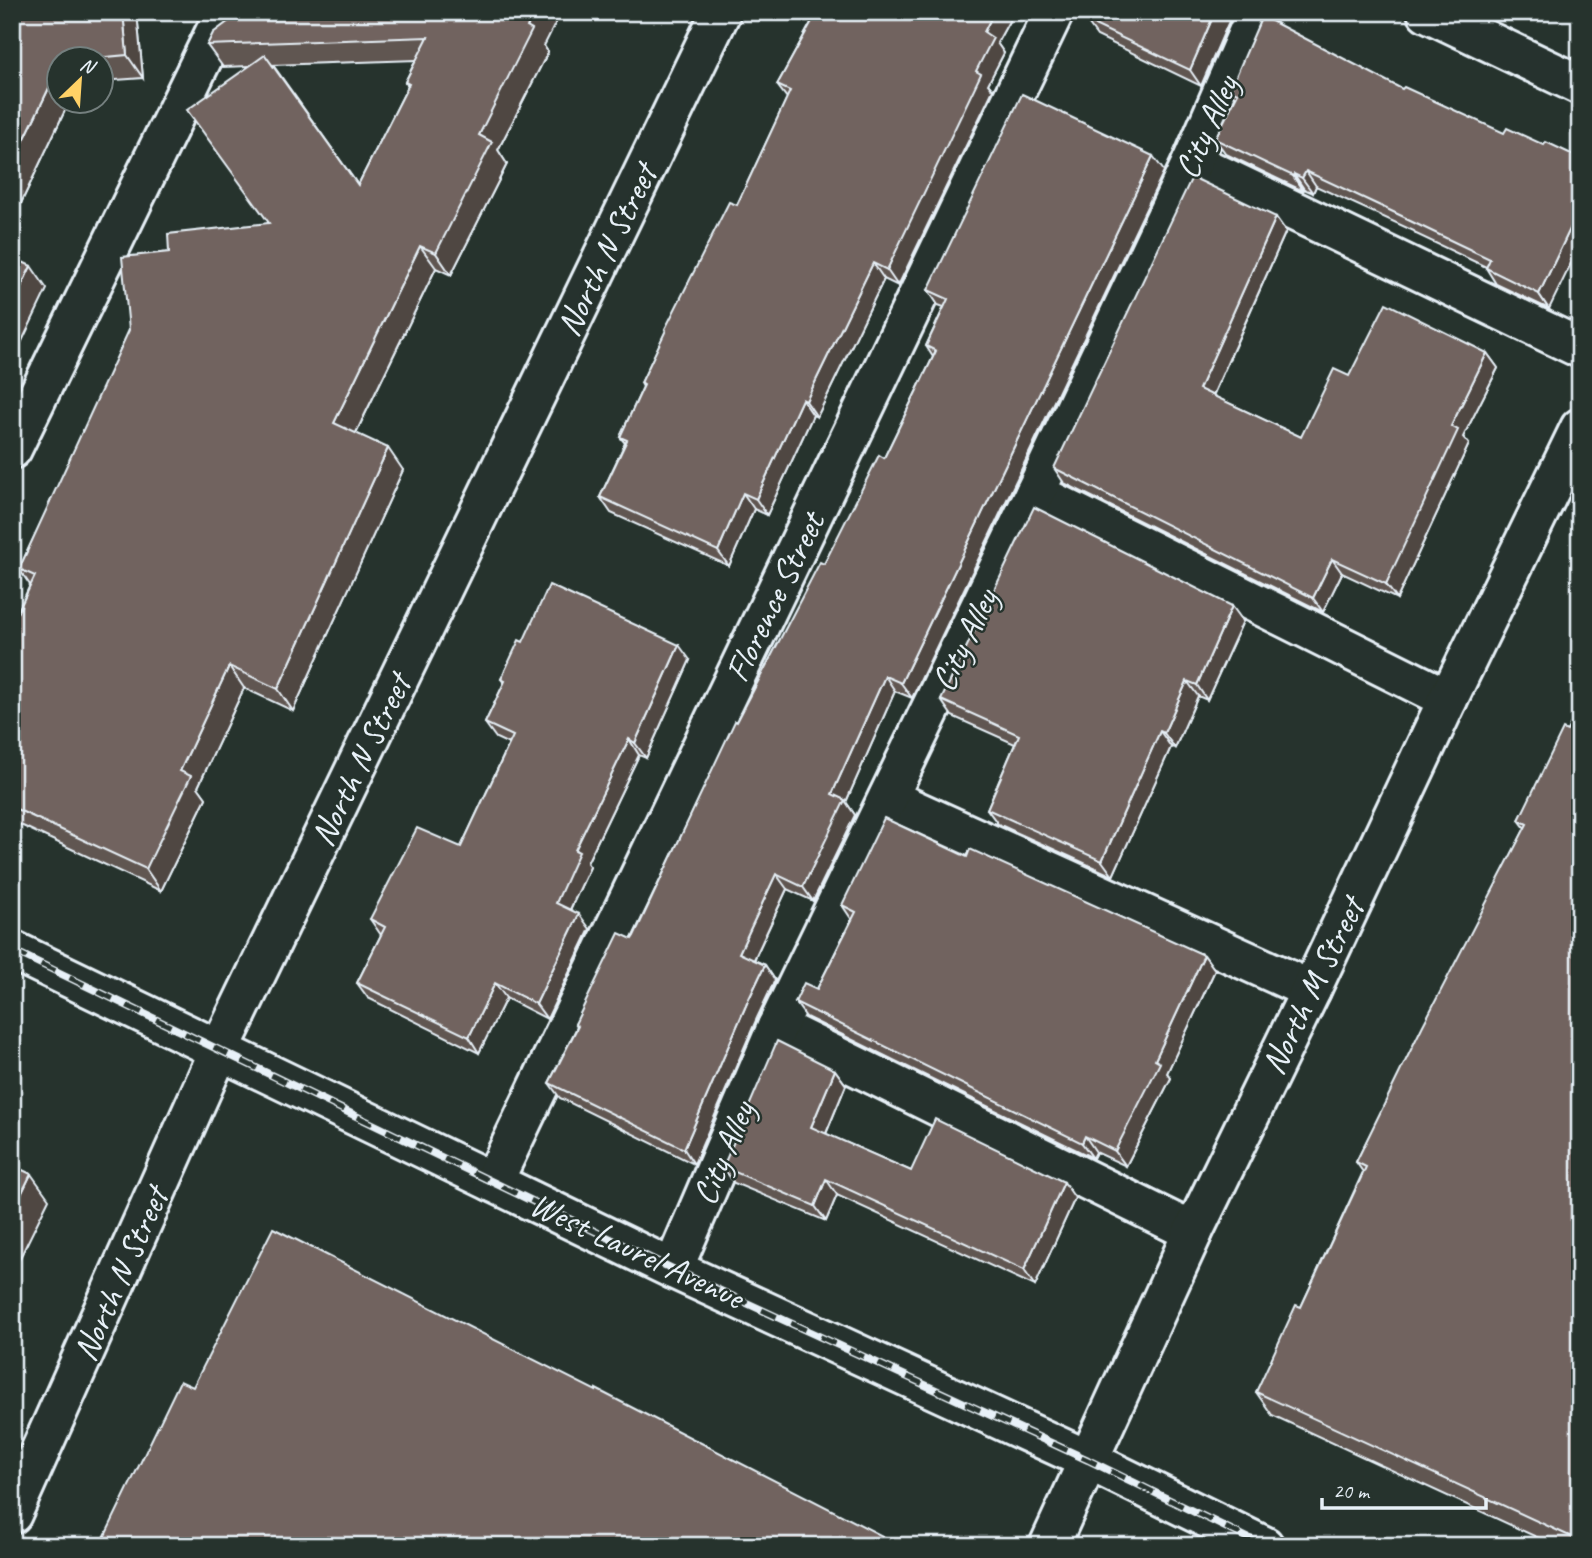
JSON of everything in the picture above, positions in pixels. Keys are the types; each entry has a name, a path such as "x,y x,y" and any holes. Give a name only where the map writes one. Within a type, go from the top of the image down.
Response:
{"street":[{"path":"12,449 225,12"},
{"name":"North N Street","path":"12,1514 220,1049 720,12"},
{"name":"Florence Street","path":"493,1182 1054,12"},
{"name":"City Alley","path":"673,1269 777,1027 1192,162 1257,12"},
{"path":"1427,12 1580,85"},
{"path":"1192,162 1580,348"},
{"name":"North M Street","path":"1049,1546 1193,1232 1580,428"},
{"path":"1035,493 1448,699"},
{"path":"888,798 1311,990"},
{"name":"West Laurel Avenue","path":"12,950 673,1269 1088,1460 1264,1546"},
{"path":"777,1027 1193,1232"}],"building":[{"path":"12,12 123,12 127,55 116,56 116,46 46,46 46,94 12,165"},
{"path":"241,12 534,12 527,27 532,30 479,135 492,142 436,253 420,246 334,423 388,448 278,689 229,666 180,771 191,776 146,869 12,807 12,624 35,576 19,569 129,330 122,257 169,252 168,234 269,223 187,110 265,55 358,185 409,84 405,82 428,37 207,45 213,33"},
{"path":"817,12 994,12 984,32 993,38 976,71 981,74 887,270 873,263 806,401 802,399 756,499 743,493 718,551 600,497 627,440 620,437 644,385 641,383 665,329 729,202 737,205 790,91 777,85"},
{"path":"1090,12 1215,12 1190,70 1086,21"},
{"path":"1262,16 1402,89 1404,87 1504,133 1507,128 1580,158 1580,208 1539,294 1486,268 1490,259 1406,218 1306,171 1302,178 1294,174 1293,176 1215,139 1238,93 1230,90"},
{"path":"1022,94 1153,156 901,683 885,676 832,794 845,800 803,887 776,874 739,953 765,965 684,1149 549,1083 578,1026 575,1024 619,933 632,939 634,936 735,721 737,722 820,562 824,564 879,455 884,458 936,351 926,346 948,299 928,290"},
{"path":"1192,177 1276,217 1199,389 1301,437 1334,369 1349,376 1386,303 1487,353 1451,426 1458,430 1386,584 1332,559 1313,598 1054,468"},
{"path":"12,257 31,266 12,306"},
{"path":"1034,507 1232,606 1197,685 1187,681 1164,733 1160,731 1102,861 987,809 1019,735 941,700"},
{"path":"549,585 679,645 635,743 629,739 575,850 579,852 556,903 579,914 536,1004 495,983 469,1037 357,983 385,927 370,919 417,828 461,847 513,736 485,723 505,681 501,679 519,640 523,642"},
{"path":"1580,705 1580,1546 1576,1546 1573,1544 1576,1539 1256,1392 1296,1305 1301,1307 1366,1167 1356,1162 1527,824 1519,820 1563,729 1567,731"},
{"path":"884,818 967,857 970,849 1204,955 1155,1060 1160,1063 1115,1151 1085,1136 1082,1143 795,1002 804,983 817,989 856,912 842,905"},
{"path":"777,1041 835,1070 811,1127 911,1171 935,1119 1064,1182 1024,1270 826,1179 815,1206 723,1167"},
{"path":"12,1165 31,1174 12,1213"},
{"path":"273,1228 596,1389 898,1546 100,1546 180,1381 193,1387"}],"railway":[{"path":"12,950 673,1269 1088,1460 1264,1546"}]}
